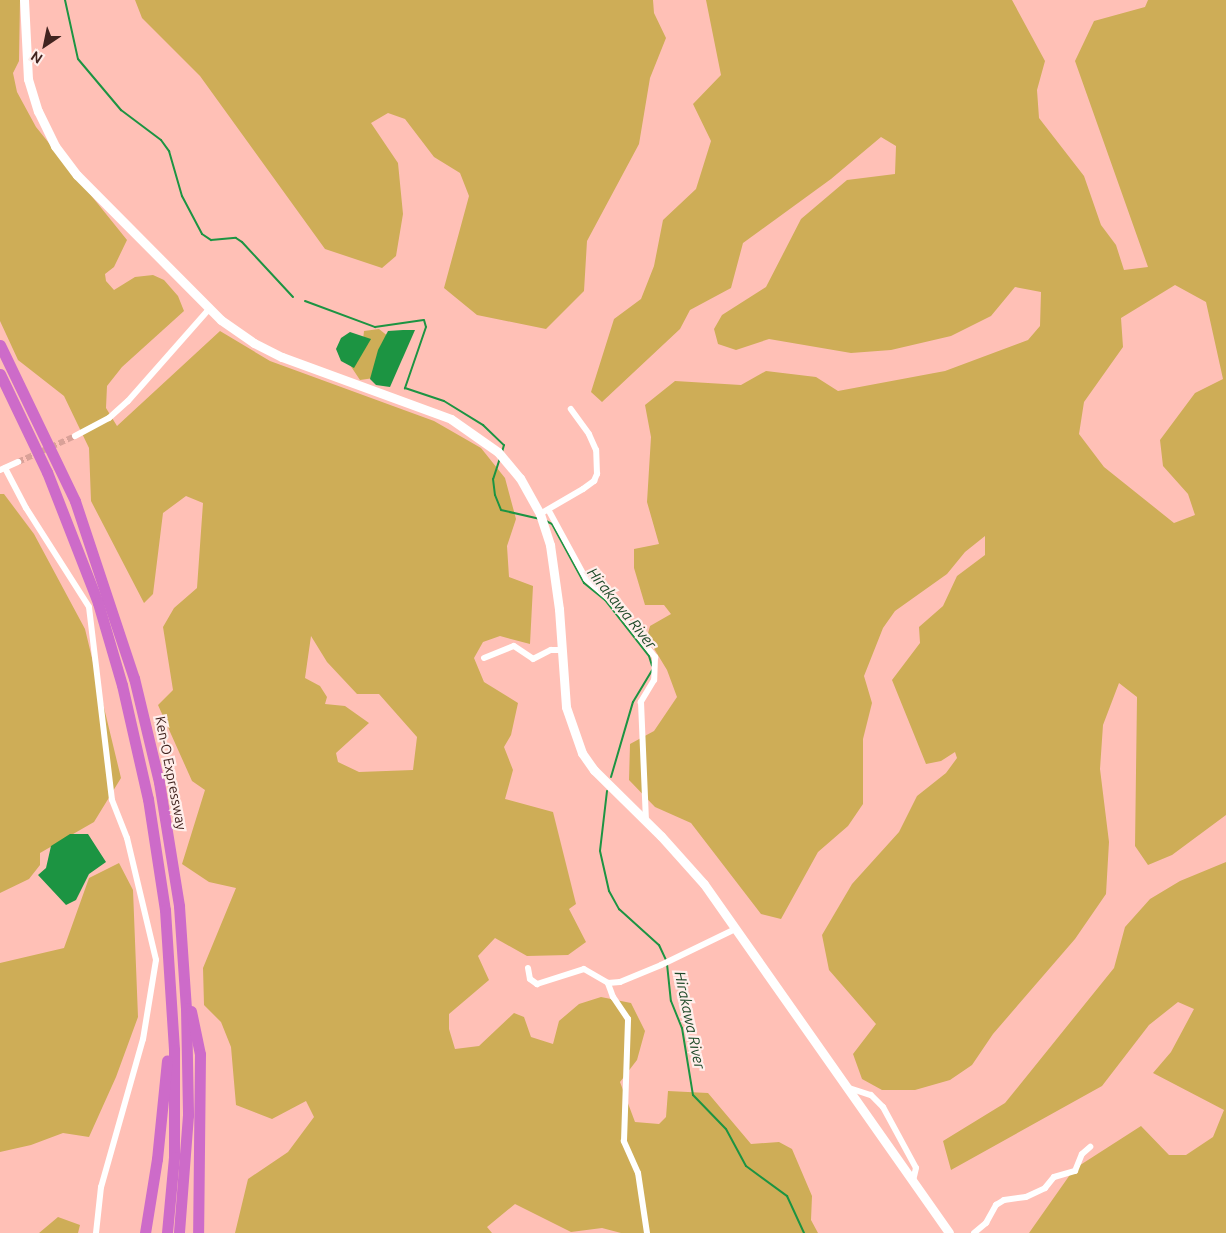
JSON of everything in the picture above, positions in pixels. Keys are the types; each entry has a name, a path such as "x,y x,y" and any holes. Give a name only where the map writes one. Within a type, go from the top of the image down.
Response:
{"highway":[{"name":"Ken-O Expressway","path":"0,345 67,484 112,603 151,744 178,906 186,1008 188,1097 179,1233"},
{"name":"Ken-O Expressway","path":"0,374 47,472 76,541 122,685 158,854 165,910 172,1015 175,1105 168,1233"},
{"path":"178,906 186,939 190,1008 200,1054 206,1233"},
{"path":"145,1232 158,1149 167,1069 167,1034 172,1015"},
{"path":"198,1233 201,1114"}],"street":[{"path":"24,0 28,79 38,111 55,146 77,175 209,309 232,330 268,350 451,419 501,456 530,492 543,516 586,579 610,600 655,657 654,680 641,702 646,820"},
{"path":"75,436 109,418 128,401 209,309"},
{"path":"543,516 594,481 597,474 596,450 589,434 571,409"},
{"path":"18,462 2,469 89,607 112,800 127,838 156,960 143,1039 101,1187 96,1233"},
{"path":"543,516 553,565 567,714 578,745 594,770 646,820 692,870 950,1233"},
{"path":"484,658 514,646 533,659 551,650 562,650"},
{"path":"528,968 530,979 537,984 584,969 608,983 620,982 672,960 735,929"},
{"path":"608,983 613,997 628,1019 624,1141 638,1173 647,1233"},
{"path":"846,1087 871,1095 883,1107 916,1168 913,1181"},
{"path":"974,1233 982,1228 996,1204 1004,1200 1026,1197 1045,1188 1054,1177 1075,1171 1082,1154 1090,1147"}],"shaded area":[{"path":"0,0 20,0 19,61 13,73 17,92 36,127 127,240 114,267 105,274 106,281 114,290 135,277 153,275 164,280 178,296 184,311 122,367 107,386 106,408 117,426 220,331 270,361 434,421 481,448 505,478 516,519 507,546 509,577 533,586 530,644 500,636 483,642 474,658 484,682 518,703 511,735 504,747 513,770 505,799 553,812 576,904 569,909 586,942 568,955 527,956 495,938 478,956 489,980 449,1014 449,1029 455,1049 479,1046 514,1013 524,1017 531,1037 553,1044 559,1021 579,1004 601,997 631,1003 645,1031 637,1060 620,1082 635,1122 659,1124 666,1117 668,1091 708,1093 751,1144 779,1142 792,1149 812,1196 811,1220 818,1233 621,1233 602,1228 571,1232 515,1204 487,1227 492,1233 235,1233 248,1179 288,1152 314,1117 306,1101 272,1119 236,1105 231,1047 221,1022 204,1005 203,968 236,888 209,882 182,864 205,790 192,781 158,705 173,690 163,627 174,608 197,588 203,503 186,496 163,513 153,594 144,603 91,501 89,448 64,396 18,360 0,321","holes":["311,636 327,662 357,694 379,694 417,737 413,770 359,772 338,762 336,753 369,723 345,706 325,704 327,697 320,686 305,678"]},
{"path":"135,0 653,0 654,13 666,38 650,78 639,144 587,241 584,291 546,329 477,315 444,288 469,196 460,173 434,157 405,119 388,113 371,123 398,163 403,214 396,256 382,268 325,249 200,76 142,18"},
{"path":"706,0 1012,0 1045,61 1037,90 1039,118 1084,176 1101,225 1116,245 1124,270 1148,267 1075,61 1094,21 1145,7 1148,0 1226,0 1226,815 1172,855 1148,865 1135,846 1137,697 1119,683 1103,725 1100,769 1109,842 1106,894 1075,939 993,1034 972,1065 950,1080 915,1090 882,1090 862,1079 853,1054 876,1024 829,970 822,935 852,884 899,832 917,796 946,773 957,758 955,752 941,761 926,764 892,680 920,643 919,627 943,606 957,576 985,555 985,536 965,552 947,574 895,611 883,628 864,676 872,703 863,739 863,804 848,826 818,852 781,919 761,914 691,823 655,807 629,780 630,744 654,731 677,697 667,670 647,637 650,626 671,614 664,605 645,605 634,568 634,549 659,544 647,502 651,437 645,405 675,381 741,385 766,371 816,377 838,391 945,371 1028,340 1040,326 1041,292 1015,287 991,316 951,336 891,350 851,353 769,339 736,350 718,344 714,329 722,315 766,287 801,219 847,180 895,174 896,146 881,137 831,179 743,243 731,288 690,310 680,329 602,402 591,392 614,319 641,299 654,266 663,220 696,189 711,141 693,104 721,75","holes":["1175,285 1206,302 1223,379 1195,393 1160,440 1163,466 1188,494 1195,515 1174,523 1104,467 1079,434 1084,402 1123,347 1121,318"]},
{"path":"379,329 389,337 374,378 360,380 350,365 363,340 364,331"},
{"path":"415,330 390,387 376,385 370,379 378,350 388,331"},
{"path":"350,332 371,339 354,368 341,361 336,349 341,338"},
{"path":"0,494 4,494 34,534 85,629 121,778 94,822 40,853 40,865 29,879 0,893"},
{"path":"70,834 88,834 106,862 89,874 76,900 66,905 38,875 46,868 51,846"},
{"path":"1226,862 1226,1233 1029,1233 1074,1169 1141,1126 1169,1155 1186,1155 1213,1137 1224,1110 1153,1073 1171,1052 1194,1009 1178,1002 1149,1025 1102,1086 951,1170 943,1141 1005,1103 1114,968 1125,927 1150,899 1180,881"},
{"path":"119,863 133,890 138,1017 116,1077 89,1137 63,1133 31,1145 0,1152 0,963 64,948 89,878"},
{"path":"58,1217 80,1225 78,1233 39,1233"}],"waterway":[{"name":"Hirakawa River","path":"65,0 78,59 121,110 161,140 169,151 182,196 202,234 211,240 236,238 242,242 293,297"},
{"name":"Hirakawa River","path":"305,301 375,327 424,320 426,327 405,388 444,401 483,425 504,445 502,452"},
{"name":"Hirakawa River","path":"500,458 493,479 495,495 501,510 539,519"},
{"name":"Hirakawa River","path":"546,521 552,524 584,583 605,600 649,656 652,666"},
{"name":"Hirakawa River","path":"611,777 633,702 652,670"},
{"name":"Hirakawa River","path":"607,791 600,851 609,891 619,909 659,945 666,960"},
{"name":"Hirakawa River","path":"667,964 671,1001 682,1028 693,1095 726,1129 746,1166 787,1196 804,1233"}],"tunnel":[{"path":"18,462 75,436"}]}
